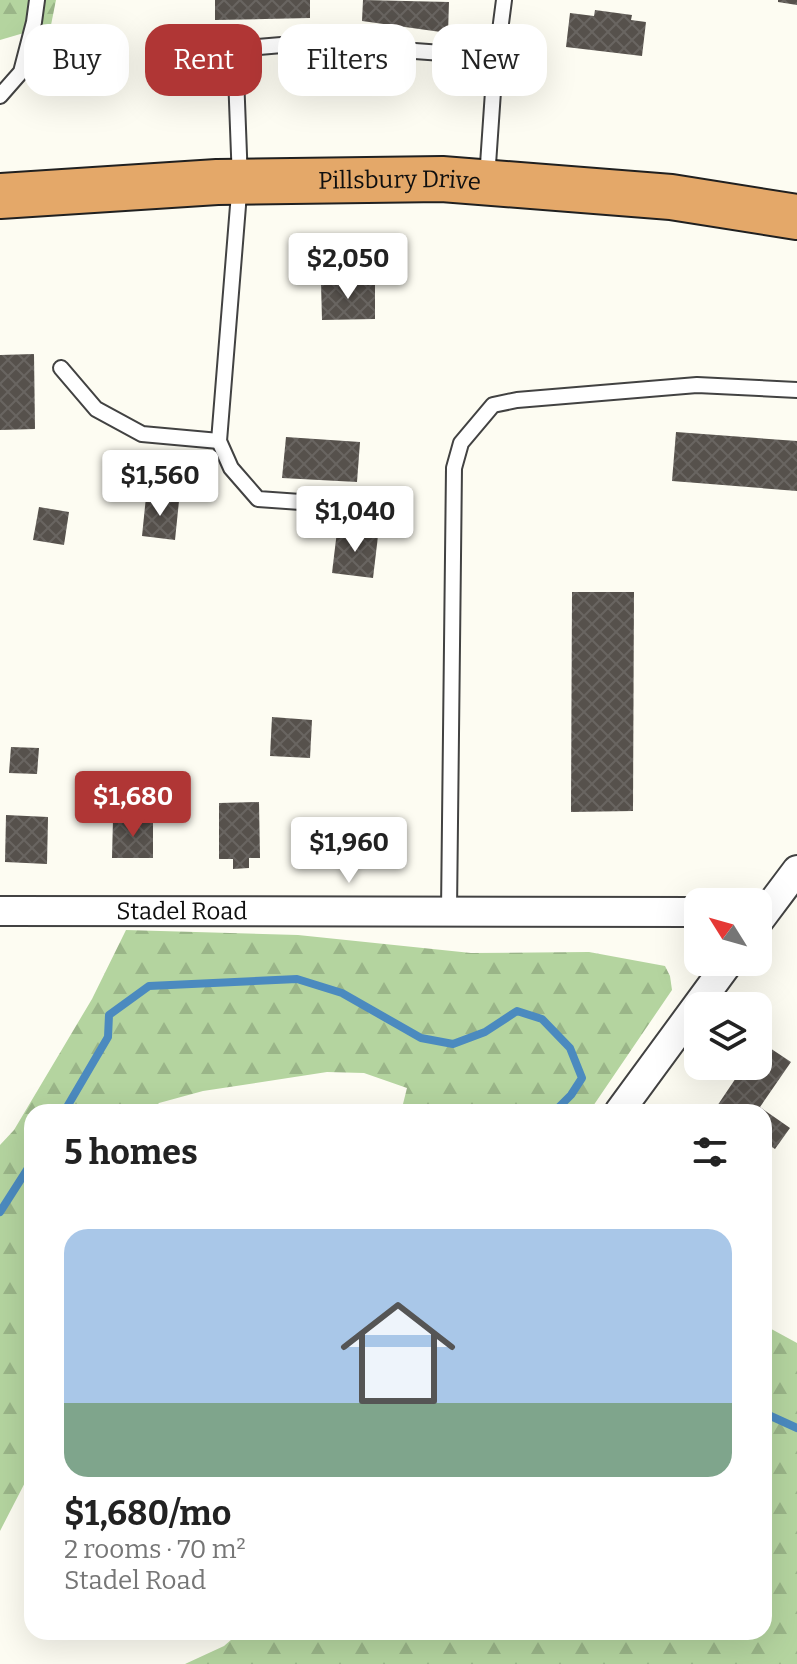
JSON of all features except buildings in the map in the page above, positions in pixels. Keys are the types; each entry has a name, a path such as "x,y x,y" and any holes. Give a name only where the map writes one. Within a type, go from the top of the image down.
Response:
{"highway":[{"name":"Pillsbury Drive","path":"0,196 240,181 442,179 671,197 797,217"}],"street":[{"path":"772,901 797,870"},
{"name":"Stadel Road","path":"0,911 684,912"},
{"path":"625,1104 719,976"}],"lane":[{"path":"0,96 21,72 37,0"},
{"path":"501,24 504,0"},
{"path":"343,505 258,499 231,468 219,441 240,181 235,49 305,43 432,52"},
{"path":"486,183 494,96"},
{"path":"61,368 96,409 142,434 219,441"},
{"path":"449,911 454,468 461,443 493,405 517,400 697,385 797,390"}],"green space":[{"path":"0,0 56,0 51,24 24,24 24,33 0,40"},
{"path":"126,930 298,935 471,953 589,952 665,966 672,990 594,1104 403,1104 407,1088 364,1073 327,1072 203,1091 158,1104 29,1104 92,999"},
{"path":"24,1113 24,1484 0,1531 0,1145"},
{"path":"772,1329 797,1343 797,1664 185,1664 231,1640 772,1640"}],"waterway":[{"path":"69,1104 108,1037 109,1015 149,986 297,979 342,993 421,1038 453,1044 485,1032 517,1011 542,1019 570,1048 582,1078 562,1104"},
{"path":"0,1212 24,1174"},
{"path":"772,1417 797,1428"}]}
